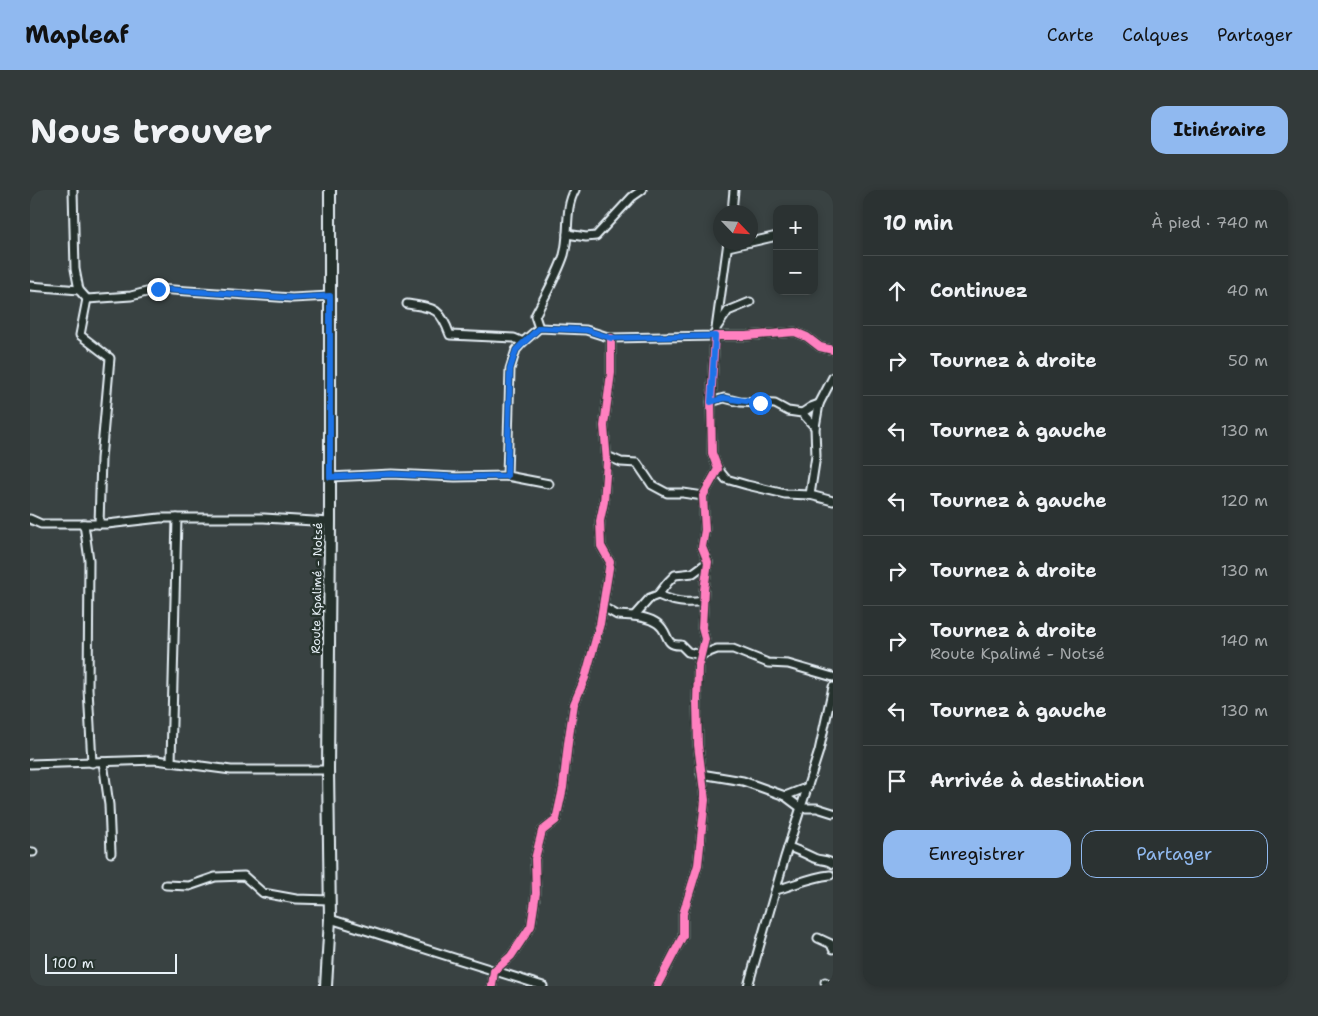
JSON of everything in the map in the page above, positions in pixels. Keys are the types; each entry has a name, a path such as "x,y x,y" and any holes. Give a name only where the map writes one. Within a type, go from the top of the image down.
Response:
{"main road":[{"name":"Route Kpalimé - Notsé","path":"326,986 330,919 328,770 330,190"}],"street":[{"path":"73,190 75,269 79,290 87,299"},
{"path":"539,328 535,316 564,254 570,199 575,190"},
{"path":"567,234 586,237 596,236 632,197 642,190"},
{"path":"733,205 734,190"},
{"path":"758,240 773,237"},
{"path":"727,250 715,333 711,402 712,453 718,469 726,479 747,485 785,494 810,495 833,501"},
{"path":"30,286 79,290"},
{"path":"87,299 131,296 158,289 292,298 330,296"},
{"path":"87,299 80,335 110,358 101,459 99,524"},
{"path":"715,333 728,311 750,302"},
{"path":"407,304 431,308 444,319 450,335 514,338 523,342"},
{"path":"507,476 510,369 516,350 539,328 586,330 611,338 715,333 746,336 795,332 807,337 820,347 833,350"},
{"path":"492,986 494,970 511,956 531,926 536,893 535,859 542,831 556,820 564,788 574,704 585,678 600,624 610,562 601,546 600,522 604,502 607,456 604,426 611,373 611,338"},
{"path":"810,495 816,456 815,427 820,404 833,377"},
{"path":"711,402 724,398 740,402 775,404 788,411 802,413 815,427"},
{"path":"802,413 811,406 820,404"},
{"path":"607,456 621,462 637,464 646,474 652,485 667,493 702,496"},
{"path":"656,986 683,936 683,914 698,865 705,800 698,745 696,702 698,667 705,639 702,628 703,601 708,562 702,546 705,530 702,496 718,469"},
{"path":"330,477 392,474 456,477 507,476 549,484"},
{"path":"30,518 41,524 99,524 160,518 264,518 330,522"},
{"path":"171,762 177,518"},
{"path":"84,524 89,560 88,689 92,762"},
{"path":"634,616 650,598 658,595 675,576 692,573 708,562"},
{"path":"658,595 673,601 690,603 703,601"},
{"path":"603,607 617,616 648,618 662,627 667,640 675,645 681,645 688,652 701,655 718,649 733,649 768,663 788,664 833,677"},
{"path":"748,986 788,847 819,751 833,687"},
{"path":"30,764 156,760 230,770 328,770"},
{"path":"103,762 111,854"},
{"path":"701,774 743,781 786,796 801,808 817,808 833,813"},
{"path":"786,796 808,787"},
{"path":"788,847 806,852 833,864"},
{"path":"776,890 812,877 830,875"},
{"path":"166,885 189,886 215,877 244,876 263,893 296,898 330,900"},
{"path":"330,919 543,986"},
{"path":"818,938 831,944 833,949"}],"cycle path":[{"path":"657,986 683,936 683,914 698,865 705,800 698,745 697,702 698,667 705,639 702,628 708,562 702,547 705,530 703,496 718,469 712,453 711,402 715,336 746,336 795,332 807,337 820,347 833,350"},
{"path":"492,986 494,971 511,956 531,926 536,893 535,859 542,831 556,820 563,788 574,704 585,678 600,624 610,562 601,546 600,521 604,502 607,462 604,426 611,373 611,338"}],"route":[{"path":"158,289 292,298 330,296 330,477 392,474 456,477 507,476 510,369 516,350 539,328 586,330 611,338 715,336 712,358 711,402 724,398 740,402 760,403"}]}
